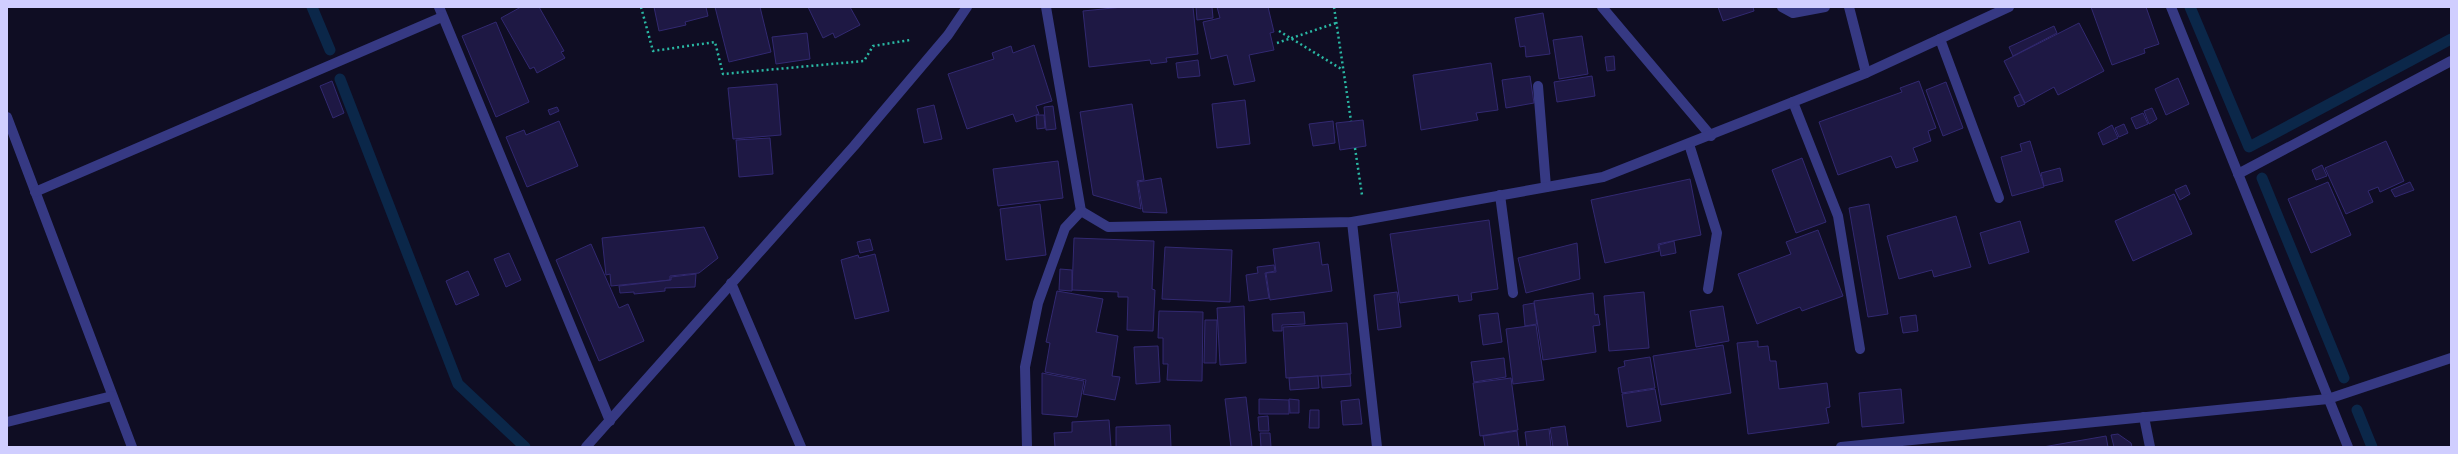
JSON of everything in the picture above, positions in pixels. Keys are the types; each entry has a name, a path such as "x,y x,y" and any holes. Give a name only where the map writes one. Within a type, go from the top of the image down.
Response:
{"street":[{"path":"439,7 610,420"},
{"path":"586,447 854,146 948,35 967,7"},
{"path":"1046,7 1081,211 1108,227 1352,222 1602,177 1710,136 1866,73 2009,7"},
{"path":"1602,7 1710,136"},
{"path":"1782,7 1793,13 1824,7"},
{"path":"1849,7 1866,73"},
{"path":"2171,7 2348,447"},
{"path":"35,192 442,17"},
{"path":"1940,39 1999,198"},
{"path":"2238,174 2451,61"},
{"path":"1538,86 1546,186"},
{"path":"1793,102 1838,216 1860,349"},
{"path":"7,117 132,447"},
{"path":"1689,144 1717,233 1708,288"},
{"path":"1500,195 1513,293"},
{"path":"1027,447 1025,367 1038,303 1065,228 1081,211"},
{"path":"1352,222 1378,447"},
{"path":"731,283 801,447"},
{"path":"1841,447 2328,399 2451,358"},
{"path":"7,422 112,396"},
{"path":"2144,417 2150,447"}],"path":[{"path":"641,7 653,51 715,42 723,74 864,61 873,46 948,35"},
{"path":"1334,7 1351,121"},
{"path":"1277,43 1336,22"},
{"path":"1278,31 1343,70"},
{"path":"1355,148 1366,219"}],"building":[{"path":"521,7 539,7 564,51 561,52 565,58 537,73 534,67 530,69 501,18"},
{"path":"654,7 706,7 708,16 685,22 686,25 659,31"},
{"path":"715,7 760,7 771,52 729,62"},
{"path":"808,7 850,7 860,25 835,38 833,33 823,38"},
{"path":"1123,7 1193,7 1198,54 1166,58 1167,62 1151,64 1150,60 1089,67 1083,11"},
{"path":"1196,7 1212,7 1213,18 1197,20"},
{"path":"1217,7 1268,7 1274,32 1270,33 1274,50 1249,55 1255,81 1234,85 1227,55 1211,59 1203,22 1220,18"},
{"path":"1718,7 1753,7 1754,11 1723,21"},
{"path":"2091,7 2146,7 2159,44 2144,49 2145,53 2112,65"},
{"path":"1543,13 1550,54 1526,57 1525,46 1520,47 1515,18"},
{"path":"496,22 529,102 496,117 462,36"},
{"path":"2079,23 2104,71 2058,95 2054,87 2025,103 2004,61"},
{"path":"2054,26 2057,33 2013,56 2009,47"},
{"path":"807,33 810,59 776,64 772,37"},
{"path":"1582,36 1588,74 1559,79 1553,40"},
{"path":"1034,45 1052,101 1036,106 1039,114 1016,122 1013,114 967,129 948,74 994,59 992,53 1011,46 1013,53"},
{"path":"1614,56 1615,70 1607,71 1605,57"},
{"path":"1198,60 1200,76 1178,78 1176,63"},
{"path":"1491,63 1498,110 1476,113 1478,120 1421,130 1413,75"},
{"path":"1530,76 1534,103 1506,108 1502,80"},
{"path":"1592,76 1595,96 1557,102 1554,82"},
{"path":"2178,78 2189,104 2166,115 2155,89"},
{"path":"332,81 344,113 333,118 320,86"},
{"path":"1919,81 1936,128 1928,131 1931,141 1913,148 1918,161 1896,168 1891,156 1838,175 1819,122 1902,92 1900,88"},
{"path":"1946,82 1963,128 1943,136 1926,90"},
{"path":"777,84 781,135 733,139 728,88"},
{"path":"2020,94 2025,104 2018,107 2014,97"},
{"path":"1245,100 1250,144 1217,148 1212,104"},
{"path":"1132,104 1144,180 1137,181 1141,209 1093,195 1080,112"},
{"path":"934,105 942,139 924,143 917,109"},
{"path":"1053,106 1056,129 1046,130 1044,107"},
{"path":"557,107 559,111 550,115 548,110"},
{"path":"2152,108 2157,119 2149,124 2144,111"},
{"path":"2143,113 2148,124 2136,129 2131,118"},
{"path":"1036,115 1044,115 1045,128 1037,129"},
{"path":"1363,120 1366,146 1340,150 1336,123"},
{"path":"559,121 578,166 527,187 506,137 524,130 526,135"},
{"path":"1333,121 1335,143 1313,146 1309,124"},
{"path":"2124,124 2128,133 2119,137 2115,128"},
{"path":"2112,125 2118,138 2103,145 2098,133"},
{"path":"770,138 773,174 739,177 736,140"},
{"path":"2030,141 2044,187 2012,196 2001,157 2022,151 2020,144"},
{"path":"2386,141 2404,181 2380,192 2378,187 2368,191 2373,202 2346,214 2325,168"},
{"path":"1802,158 1826,222 1796,233 1772,170"},
{"path":"1058,161 1063,198 998,206 993,169"},
{"path":"2322,165 2327,176 2316,180 2312,170"},
{"path":"2060,168 2063,181 2044,186 2041,173"},
{"path":"1161,178 1167,213 1143,212 1138,182"},
{"path":"1690,179 1701,235 1658,244 1659,251 1605,263 1591,200"},
{"path":"2328,182 2351,235 2311,253 2288,199"},
{"path":"2410,182 2414,190 2395,197 2391,190"},
{"path":"2186,185 2190,194 2180,200 2175,190"},
{"path":"2174,194 2192,234 2133,261 2115,221"},
{"path":"1040,204 1046,255 1006,260 1000,209"},
{"path":"1869,204 1888,314 1868,317 1849,208"},
{"path":"1956,216 1971,267 1934,277 1932,270 1899,279 1887,236"},
{"path":"1489,220 1498,289 1471,293 1472,300 1459,302 1458,295 1400,303 1390,234"},
{"path":"2020,221 2029,252 1989,264 1980,233"},
{"path":"704,227 718,258 699,273 670,276 670,280 611,286 610,274 606,275 602,238"},
{"path":"1818,230 1843,296 1802,311 1800,307 1757,324 1738,274 1791,254 1786,242"},
{"path":"1074,238 1154,241 1152,289 1155,290 1153,331 1127,330 1128,297 1118,297 1118,292 1072,290"},
{"path":"870,239 873,250 860,253 857,242"},
{"path":"1674,241 1676,253 1661,256 1659,245"},
{"path":"1319,242 1322,265 1328,264 1332,291 1270,300 1266,273 1276,272 1273,249"},
{"path":"1577,243 1580,279 1526,293 1518,258"},
{"path":"591,244 619,308 628,304 644,341 599,361 556,260"},
{"path":"1165,247 1232,250 1230,302 1162,299"},
{"path":"509,253 521,280 506,287 494,259"},
{"path":"875,254 889,311 855,319 841,260 858,255 859,258"},
{"path":"1274,265 1275,271 1265,273 1269,298 1249,301 1246,275 1258,273 1257,267"},
{"path":"1060,269 1072,270 1072,291 1059,290"},
{"path":"468,271 479,295 456,305 446,281"},
{"path":"696,274 695,287 665,288 665,291 634,294 634,292 620,293 619,286 671,280 671,277"},
{"path":"1057,291 1103,299 1096,332 1118,336 1112,376 1120,377 1115,400 1083,394 1086,380 1045,372 1050,343 1046,342"},
{"path":"1397,292 1401,327 1378,330 1374,295"},
{"path":"1644,292 1649,348 1609,351 1604,296"},
{"path":"1593,293 1595,315 1598,314 1600,325 1593,326 1596,352 1543,360 1534,301"},
{"path":"1534,303 1537,324 1525,326 1523,305"},
{"path":"1244,306 1246,363 1220,365 1217,308"},
{"path":"1723,306 1729,341 1696,347 1690,311"},
{"path":"1159,311 1203,312 1202,381 1167,380 1168,364 1163,364 1163,338 1158,338"},
{"path":"1304,312 1305,324 1282,325 1282,331 1273,331 1272,314"},
{"path":"1498,313 1502,342 1483,345 1479,315"},
{"path":"1916,315 1918,331 1903,333 1900,317"},
{"path":"1205,320 1217,320 1216,363 1204,363"},
{"path":"1347,323 1351,374 1286,378 1283,327"},
{"path":"1536,325 1544,380 1513,384 1506,329"},
{"path":"1758,341 1758,347 1768,346 1770,361 1776,361 1779,389 1827,383 1830,407 1826,408 1829,423 1748,434 1737,343"},
{"path":"1723,345 1731,393 1661,405 1653,356"},
{"path":"1158,346 1160,382 1136,384 1134,347"},
{"path":"1650,357 1655,388 1622,393 1618,368 1625,366 1624,361"},
{"path":"1504,358 1506,377 1474,382 1471,362"},
{"path":"1042,373 1084,381 1077,417 1042,414"},
{"path":"1350,374 1351,386 1322,388 1321,376"},
{"path":"1318,376 1319,388 1290,390 1289,378"},
{"path":"1511,378 1518,430 1480,436 1473,383"},
{"path":"1655,389 1661,421 1627,427 1622,394"},
{"path":"1901,389 1904,423 1862,427 1859,393"},
{"path":"1246,397 1252,447 1231,447 1225,399"},
{"path":"1259,399 1289,400 1289,414 1259,414"},
{"path":"1289,399 1299,400 1299,413 1290,413"},
{"path":"1359,399 1362,424 1343,425 1341,401"},
{"path":"1310,410 1319,410 1319,428 1309,428"},
{"path":"1268,416 1269,431 1259,431 1258,417"},
{"path":"1109,420 1111,447 1055,447 1054,433 1072,432 1072,422"},
{"path":"1170,425 1171,447 1116,447 1116,427"},
{"path":"1565,426 1568,447 1553,447 1550,428"},
{"path":"1549,429 1551,447 1527,447 1525,432"},
{"path":"1517,431 1519,447 1485,447 1483,436"},
{"path":"1260,433 1270,433 1271,447 1261,447"},
{"path":"2118,434 2131,443 2132,447 2114,447 2111,435"},
{"path":"2106,436 2108,447 2043,447"}],"waterway":[{"path":"312,7 330,50"},
{"path":"2190,7 2249,147 2451,39"},
{"path":"340,79 458,384 525,447"},
{"path":"2262,178 2344,378"},
{"path":"2357,410 2372,447"}]}
